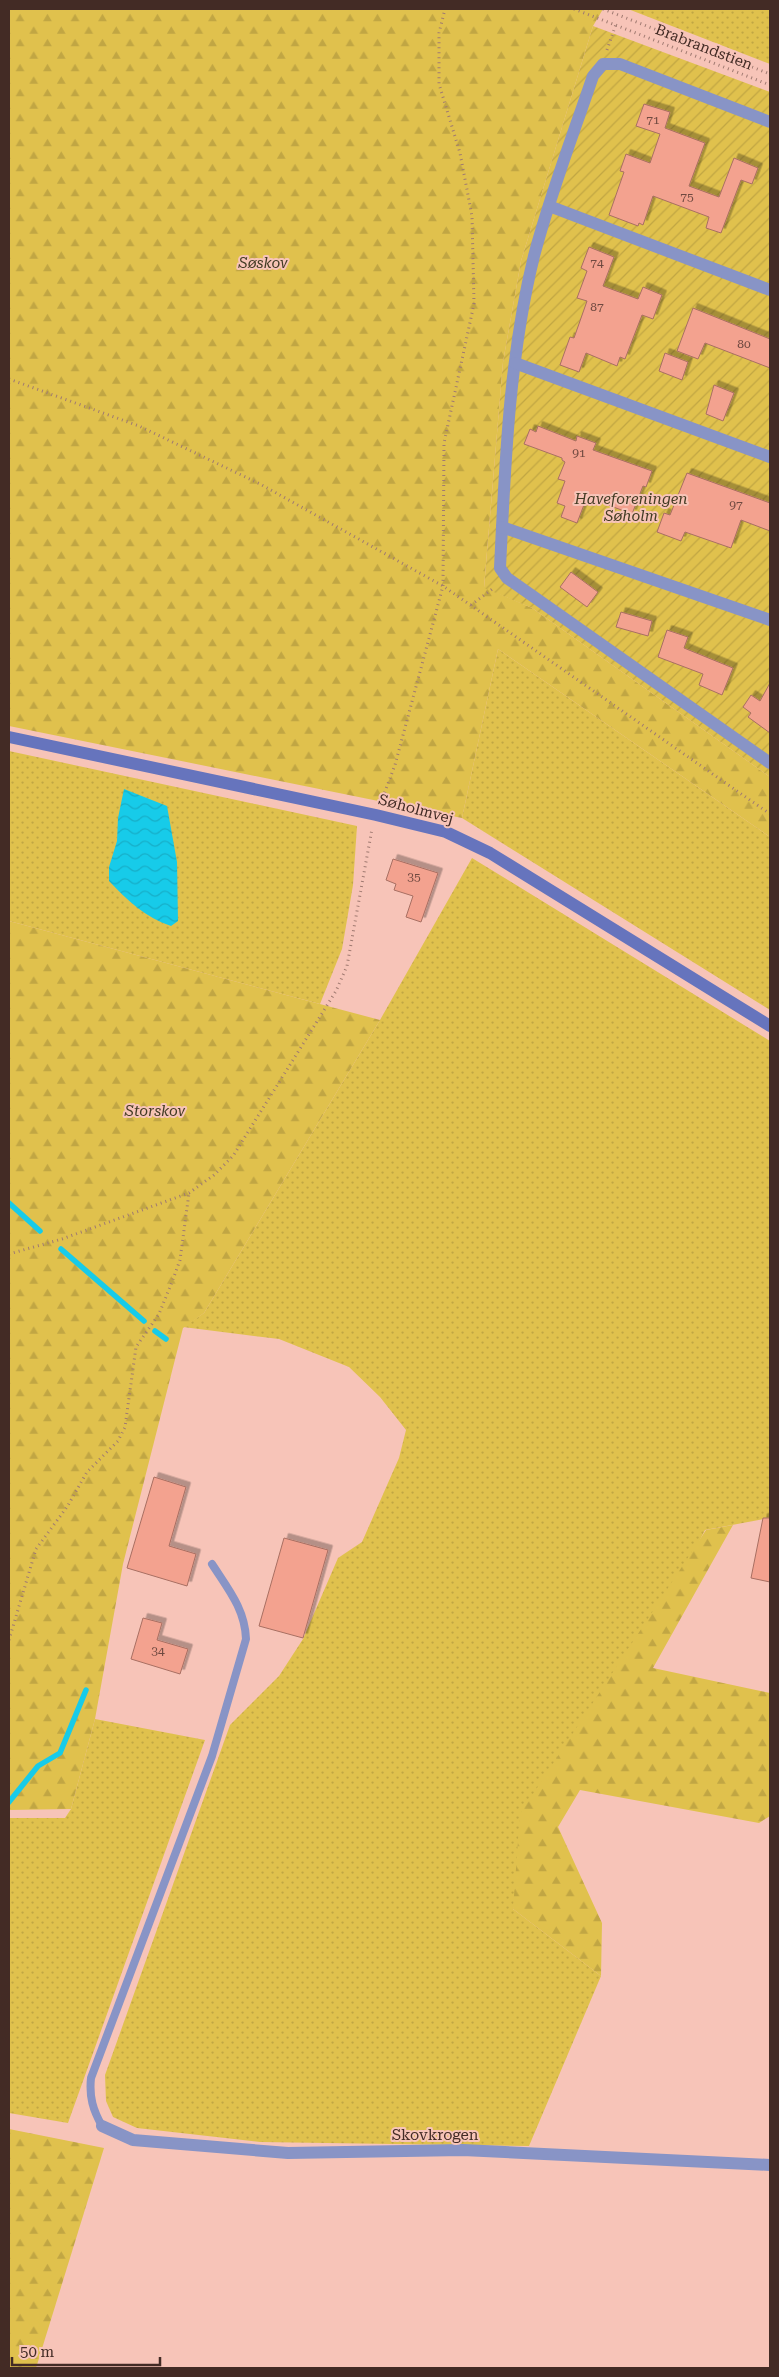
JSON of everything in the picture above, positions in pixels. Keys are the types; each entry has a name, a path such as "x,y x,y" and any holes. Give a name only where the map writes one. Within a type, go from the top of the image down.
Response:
{"street":[{"path":"770,122 620,64 603,64 593,76 549,206 534,257 514,362 500,568 507,578 770,763"},
{"path":"549,206 770,290"},
{"path":"514,362 770,457"},
{"path":"502,527 770,620"},
{"name":"Søholmvej","path":"9,737 376,814 446,832 490,853 770,1026"},
{"name":"Skovkrogen","path":"102,2126 133,2140 288,2153 463,2150 770,2165"}],"lane":[{"path":"102,2126 91,2102 89,2093 91,2078 212,1756 246,1639 246,1624 239,1604 212,1564"}],"path":[{"path":"9,1254 62,1239 189,1193 214,1175 232,1156 336,991 347,966 358,913 368,845 376,814 395,765 443,586 444,443 474,304 472,216 460,153 439,84 439,33 445,9"},
{"name":"Brabrandstien","path":"574,9 770,85"},
{"path":"603,9 770,74"},
{"path":"603,64 616,24"},
{"path":"9,380 139,426 260,484 443,586 770,814"},
{"path":"471,605 507,578"},
{"path":"9,1640 36,1549 67,1507 87,1472 118,1442 126,1427 136,1347 159,1314 180,1260 189,1193"}],"green space":[{"name":"Søskov","path":"9,9 603,9 593,26 521,261 503,362 484,587 532,608 770,777 770,837 498,649 462,818 9,726"},
{"path":"628,9 770,9 770,64"},
{"name":"Haveforeningen Søholm","path":"593,26 770,92 770,777 532,608 484,588 503,362 521,261"},
{"path":"498,649 770,837 770,1010 462,818"},
{"path":"9,751 357,826 353,885 342,949 320,1004 9,921"},
{"path":"472,858 770,1041 770,1518 705,1530 513,1909 601,1976 529,2146 260,2142 137,2128 113,2117 106,2101 105,2075 230,1725 279,1676 303,1639 338,1558 362,1542 399,1458 406,1430 380,1397 349,1367 279,1339 183,1327 204,1313 380,1020"},
{"name":"Storskov","path":"9,921 380,1020 204,1313 183,1328 123,1564 95,1719 71,1809 9,1810"},
{"path":"733,1525 653,1668 770,1693 770,1816 759,1823 580,1790 558,1827 602,1923 601,1976 513,1909 520,1814 706,1530"},
{"path":"95,1719 205,1740 68,2123 9,2113 9,1818 65,1818 71,1809"},
{"path":"9,2129 104,2148 36,2368 9,2368"}],"water":[{"path":"124,789 167,806 177,862 178,921 171,926 162,923 137,908 109,881 109,867 117,841 118,818"}],"building":[{"path":"644,104 670,112 665,128 705,143 689,186 719,197 734,158 758,168 752,184 741,180 721,233 706,228 709,217 653,196 643,225 639,223 638,226 609,215 624,172 620,171 626,154 650,163 660,134 636,126"},
{"path":"589,247 614,257 603,286 638,299 643,287 662,295 653,319 642,315 625,359 620,357 617,366 586,353 579,372 560,365 570,337 574,338 587,301 577,298 587,271 581,268"},
{"path":"693,308 770,339 770,368 705,343 698,359 677,351"},
{"path":"665,353 688,362 682,380 659,371"},
{"path":"714,385 734,393 723,421 706,414"},
{"path":"538,426 576,441 577,436 596,443 593,450 652,471 646,487 643,486 632,514 587,497 577,523 561,517 565,506 557,503 565,481 558,479 565,462 562,458 524,444 530,429 536,432"},
{"path":"687,473 770,503 770,531 741,520 731,548 685,532 681,541 657,532 664,513 670,515"},
{"path":"571,572 598,592 587,607 560,587"},
{"path":"621,612 652,621 648,636 616,627"},
{"path":"667,630 688,637 684,648 733,668 722,695 699,685 703,674 658,657"},
{"path":"770,683 770,733 748,717 751,713 743,707 751,695 760,701"},
{"path":"393,859 438,873 421,922 406,917 413,896 394,890 396,884 386,880"},
{"path":"154,1477 186,1487 169,1546 196,1554 187,1586 127,1568"},
{"path":"763,1518 770,1518 770,1582 751,1578"},
{"path":"284,1538 328,1550 303,1638 259,1626"},
{"path":"143,1618 162,1623 157,1640 188,1649 180,1674 131,1659"}],"waterway":[{"path":"9,1203 40,1231"},
{"path":"61,1249 144,1321"},
{"path":"155,1331 166,1339"},
{"path":"9,1802 38,1766 60,1753 86,1690"}]}
